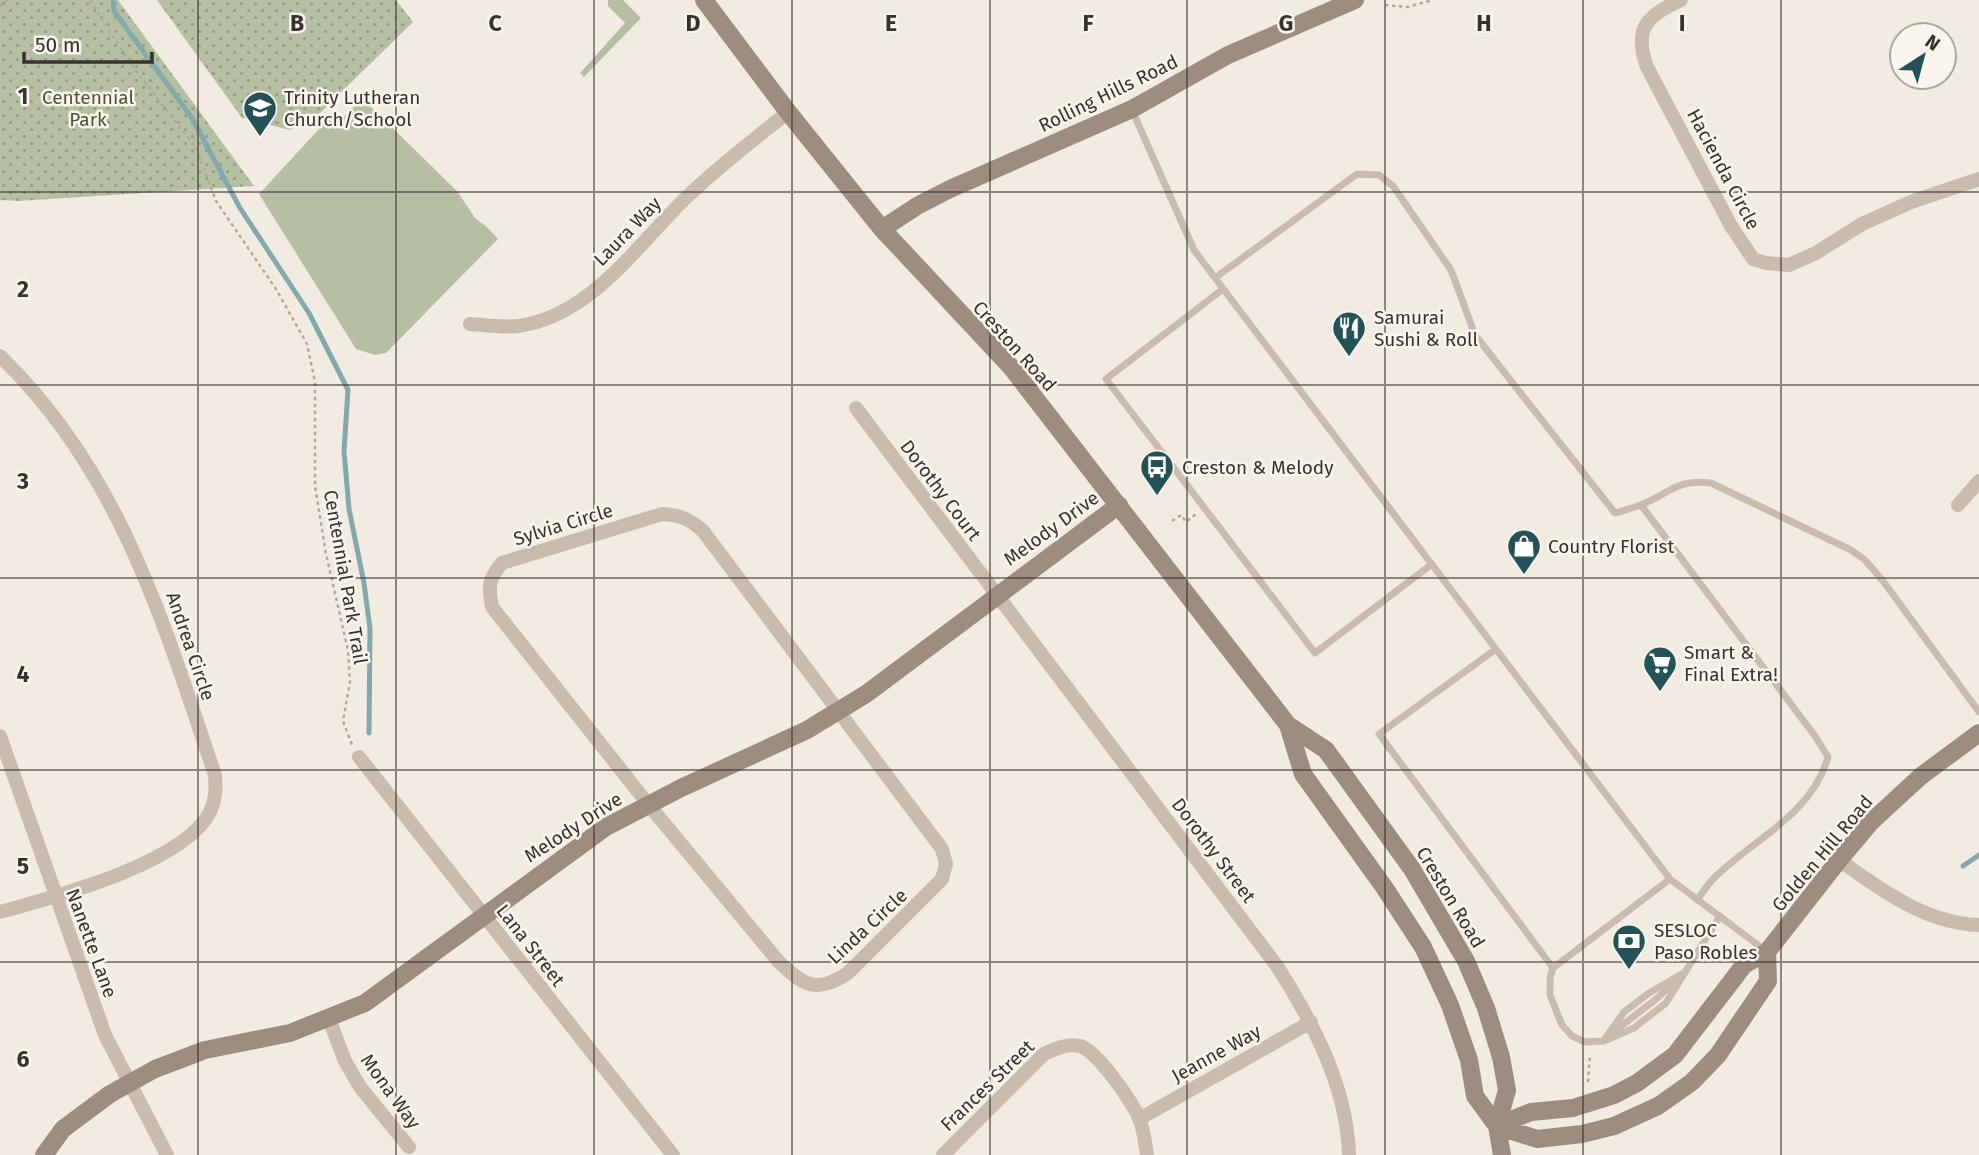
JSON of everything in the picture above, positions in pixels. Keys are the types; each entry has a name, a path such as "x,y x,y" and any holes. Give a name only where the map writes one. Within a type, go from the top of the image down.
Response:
{"main road":[{"name":"Creston Road","path":"704,0 788,112 882,229 1011,368 1288,725 1326,750 1412,869 1466,961 1486,1009 1507,1090 1497,1126 1502,1155"},
{"name":"Rolling Hills Road","path":"882,229 950,189 1132,109 1228,55 1355,0"},
{"name":"Melody Drive","path":"44,1155 63,1129 128,1083 155,1069 205,1050 290,1033 365,1003 606,827 648,804 775,746 890,677 1119,505"},
{"name":"Creston Road","path":"1288,725 1303,774 1384,887 1423,947 1450,1005 1469,1060 1475,1096 1497,1126"},
{"name":"Golden Hill Road","path":"1497,1126 1531,1112 1573,1108 1614,1096 1675,1055 1744,965 1767,952 1871,822 1921,776 1979,733"},
{"path":"1497,1126 1536,1139 1582,1134 1614,1126 1658,1106 1692,1082 1718,1055 1768,981 1767,952"}],"street":[{"name":"Hacienda Circle","path":"1681,0 1651,17 1643,30 1641,50 1647,67 1731,226 1753,258 1766,263 1789,265 1816,253 1861,224 1911,202 1979,179"},
{"name":"Laura Way","path":"470,324 518,326 551,316 582,300 601,285 691,193 788,112"},
{"name":"Andrea Circle","path":"0,356 19,374 59,423 96,478 132,545 155,599 215,775 216,795 209,813 199,827 159,856 55,896 0,912"},
{"name":"Dorothy Court","path":"856,408 996,595"},
{"path":"1958,505 1979,481"},
{"name":"Sylvia Circle","path":"648,804 492,607 488,590 492,575 502,564 662,514 685,518 703,531 839,710"},
{"name":"Dorothy Street","path":"996,595 1277,967 1311,1022 1326,1054 1344,1116 1349,1155"},
{"name":"Linda Circle","path":"648,804 786,969 806,984 820,986 834,982 848,973 929,893 942,879 946,864 942,849 931,832 839,710"},
{"name":"Nanette Lane","path":"0,736 105,1035 167,1155"},
{"name":"Lana Street","path":"359,757 673,1155"},
{"path":"1839,860 1887,894 1926,914 1966,925 1979,925"},
{"name":"Mona Way","path":"329,1019 345,1061 360,1087 409,1147"},
{"name":"Jeanne Way","path":"1139,1119 1311,1022"},
{"name":"Frances Street","path":"943,1155 1044,1054 1061,1046 1080,1046 1093,1054 1127,1097 1139,1119"},
{"path":"1139,1119 1147,1155"}],"lane":[{"path":"1132,109 1194,250 1223,289 1670,879 1767,952"},
{"path":"1215,278 1357,174 1378,175 1393,186 1451,270 1475,335 1615,513 1641,505 1678,485 1694,481 1711,484 1851,550 1865,560 1884,581 1979,712"},
{"path":"1223,289 1106,379 1315,653 1432,564"},
{"path":"1641,505 1828,757 1824,772 1790,818 1714,878 1697,900"},
{"path":"1496,649 1379,734 1553,968"},
{"path":"1670,879 1553,968 1550,995 1562,1025 1572,1036 1585,1042 1604,1041 1634,1028 1667,1003 1720,916"},
{"path":"1604,1041 1624,1012 1649,993 1685,972"}],"path":[{"path":"0,6 8,0"},
{"name":"Centennial Park Trail","path":"90,0 130,63 197,148 216,201 276,289 307,344 315,382 315,486 326,554 348,650 350,682 343,721 359,757"},
{"path":"1385,5 1406,7 1433,0"},
{"path":"1172,521 1181,515 1186,522 1204,507"},
{"path":"1588,1082 1591,1045"}],"green space":[{"name":"Centennial Park","path":"0,0 118,0 254,186 0,200"},
{"name":"Trinity Lutheran Church/School","path":"157,0 396,0 413,22 318,115 290,130 242,118"},
{"path":"608,0 623,0 641,18 584,77 580,73 625,23 608,6"},
{"path":"359,102 365,106 368,104 457,191 475,218 498,239 386,353 375,355 356,349 259,194 332,115 340,121"}],"waterway":[{"path":"113,0 114,11 192,118 240,208 309,313 348,390 344,451 349,509 370,629 369,733"},
{"path":"1963,866 1979,855"}],"place":[{"name":"Trinity Lutheran Church/School","path":"260,138"},
{"name":"Samurai Sushi & Roll","path":"1349,358"},
{"name":"Creston & Melody","path":"1157,497"},
{"name":"Country Florist","path":"1524,576"},
{"name":"Smart & Final Extra!","path":"1660,693"},
{"name":"SESLOC Paso Robles","path":"1629,971"}]}
